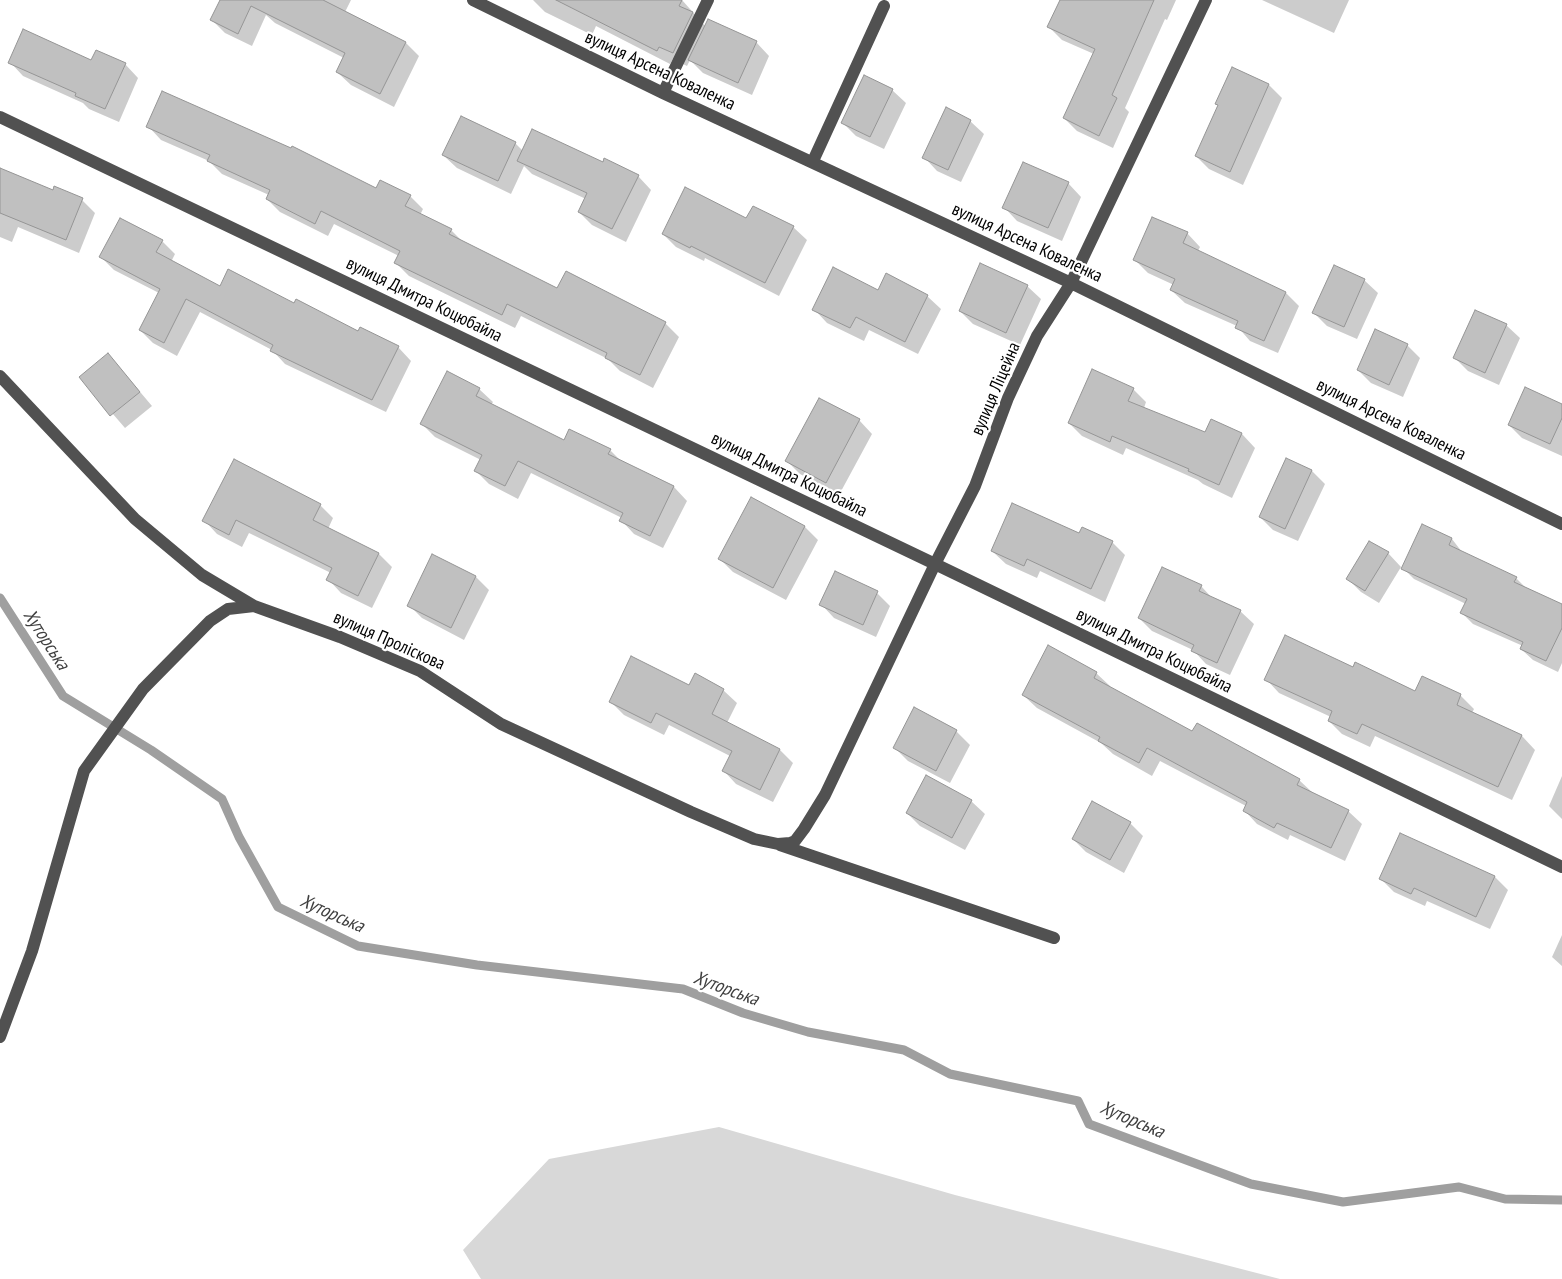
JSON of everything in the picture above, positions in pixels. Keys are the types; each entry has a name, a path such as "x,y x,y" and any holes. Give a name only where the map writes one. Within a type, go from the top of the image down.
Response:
{"street":[{"name":"вулиця Арсена Коваленка","path":"473,0 663,93 813,161 1071,283 1562,524"},
{"path":"663,93 708,0"},
{"name":"вулиця Ліцейна","path":"778,844 795,841 825,794 935,564 975,486 1008,398 1038,336 1071,283 1206,0"},
{"path":"813,161 884,6"},
{"name":"вулиця Дмитра Коцюбайла","path":"0,117 935,564 1562,867"},
{"name":"вулиця Проліскова","path":"0,376 135,519 202,575 254,606 340,637 420,671 443,684 501,724 732,830 1054,938"},
{"path":"0,1037 32,951 84,771 143,689 210,620 228,610 254,606"}],"shaded area":[{"path":"719,1127 955,1195 1280,1279 481,1279 463,1250 549,1159"}],"building":[{"path":"220,0 323,0 406,42 380,94 336,72 345,53 251,6 238,34 210,20"},
{"path":"556,0 682,0 679,6 693,12 673,53 659,47 657,51"},
{"path":"1060,0 1154,0 1112,95 1117,98 1099,136 1063,118 1095,49 1047,27"},
{"path":"708,19 757,41 738,83 688,60"},
{"path":"23,29 91,60 96,50 126,63 105,109 75,96 76,93 8,63"},
{"path":"1232,67 1269,84 1230,172 1195,156 1218,105 1215,104"},
{"path":"864,75 893,89 870,137 841,123"},
{"path":"162,91 291,148 292,146 376,188 380,180 411,195 405,206 452,229 449,234 557,288 566,271 666,322 640,375 605,358 607,353 507,304 502,315 394,263 400,251 321,211 315,224 266,199 270,190 207,161 210,155 146,127"},
{"path":"946,107 971,120 948,170 922,158"},
{"path":"461,116 516,142 498,181 442,155"},
{"path":"532,129 603,162 604,158 639,175 612,229 578,212 587,193 517,161"},
{"path":"1023,162 1069,182 1048,228 1002,208"},
{"path":"0,168 53,190 54,186 83,198 66,240 0,213"},
{"path":"685,187 746,218 753,206 794,226 765,283 691,246 690,248 662,234"},
{"path":"1152,217 1188,232 1183,243 1286,292 1264,341 1235,328 1238,321 1170,290 1175,279 1133,260"},
{"path":"120,218 163,240 156,252 220,286 228,269 294,303 296,299 358,331 360,327 399,346 372,400 270,351 273,345 186,299 164,343 139,330 160,289 99,257"},
{"path":"980,263 1028,285 1006,333 959,311"},
{"path":"1334,265 1365,279 1344,327 1312,313"},
{"path":"833,267 878,290 886,273 928,295 905,342 856,317 850,328 812,310"},
{"path":"1475,310 1507,324 1485,373 1453,358"},
{"path":"1375,329 1408,344 1389,385 1357,370"},
{"path":"108,353 140,392 110,416 79,377"},
{"path":"1092,369 1134,388 1128,401 1205,432 1211,419 1242,433 1219,485 1188,471 1189,469 1112,436 1110,442 1068,423"},
{"path":"447,371 480,388 476,396 564,440 569,429 611,449 608,454 674,486 650,536 619,521 623,513 518,461 505,486 474,471 482,455 420,424"},
{"path":"1525,387 1562,404 1562,418 1550,444 1508,425"},
{"path":"819,398 860,419 826,483 785,461"},
{"path":"1286,458 1312,470 1285,529 1259,517"},
{"path":"234,459 321,504 313,520 379,553 358,596 326,580 332,568 236,520 229,535 202,521"},
{"path":"751,497 805,526 773,588 718,559"},
{"path":"1012,503 1079,533 1082,527 1113,541 1091,589 1027,559 1024,566 991,551"},
{"path":"1422,524 1452,538 1449,545 1517,577 1514,582 1562,604 1562,628 1546,661 1520,649 1523,642 1460,613 1467,599 1401,569"},
{"path":"1369,541 1389,552 1365,591 1346,579"},
{"path":"432,554 476,576 451,628 407,606"},
{"path":"1162,567 1202,585 1199,591 1241,610 1217,663 1191,651 1194,645 1138,618"},
{"path":"835,571 878,591 863,625 819,605"},
{"path":"1285,635 1353,667 1355,662 1415,691 1422,676 1461,694 1457,705 1522,735 1498,787 1362,724 1357,734 1328,721 1332,711 1264,680"},
{"path":"1048,645 1097,672 1094,678 1192,731 1197,723 1300,779 1297,785 1349,810 1331,848 1277,823 1274,828 1243,811 1247,802 1147,748 1139,763 1098,741 1100,737 1022,695"},
{"path":"631,656 689,685 695,673 724,689 712,714 780,749 760,790 722,771 732,751 656,713 651,723 609,702"},
{"path":"914,707 957,730 936,771 893,748"},
{"path":"926,775 972,800 952,838 906,813"},
{"path":"1092,801 1131,822 1110,860 1072,839"},
{"path":"1400,833 1495,876 1476,917 1414,888 1411,894 1379,879"}],"waterway":[{"name":"Хуторська","path":"0,598 63,696 151,750 222,799 239,837 278,907 358,946 477,965 683,989 743,1013 808,1032 904,1050 950,1074 1078,1101 1089,1124 1251,1184 1343,1202 1459,1187 1505,1199 1562,1200"}]}
